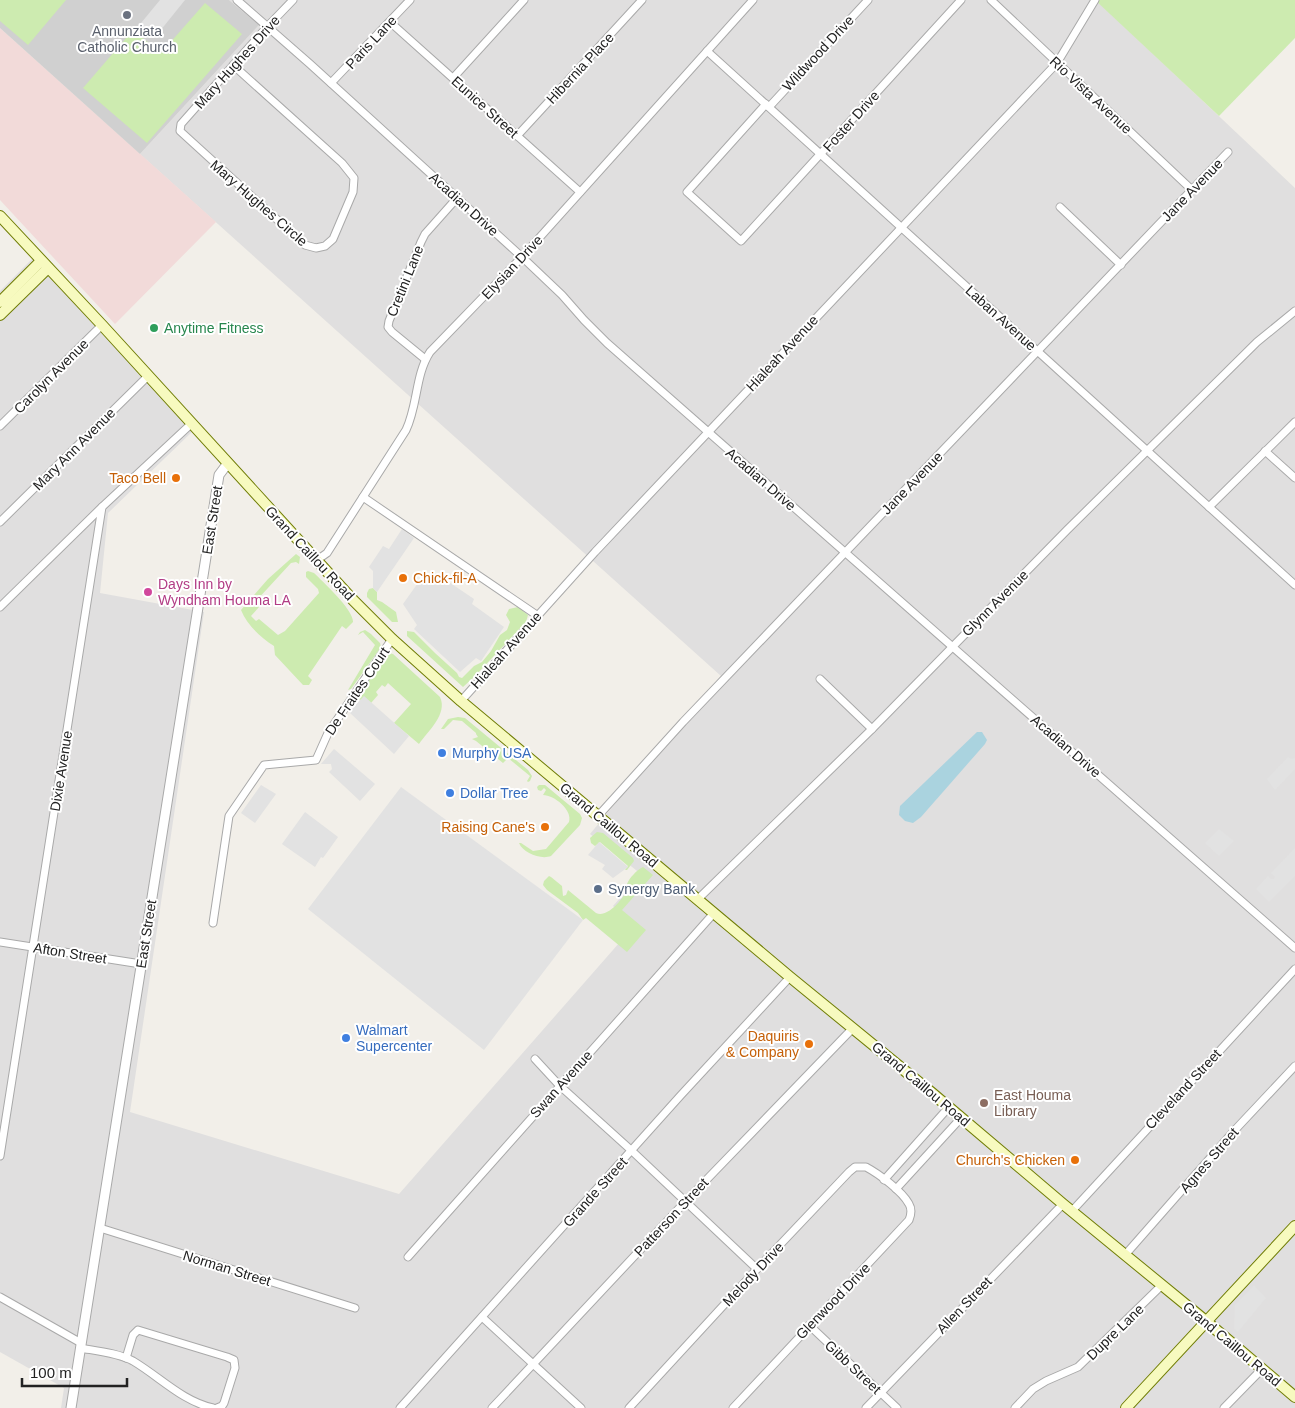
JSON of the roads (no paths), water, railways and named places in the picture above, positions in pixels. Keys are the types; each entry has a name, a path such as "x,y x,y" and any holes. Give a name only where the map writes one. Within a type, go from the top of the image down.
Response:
{"main road":[{"name":"Grand Caillou Road","path":"0,216 102,325 147,377 392,639 461,701 714,914 949,1107 1295,1397"},
{"path":"0,302 44,265"},
{"path":"0,315 44,265"},
{"path":"1126,1408 1295,1226"}],"street":[{"name":"Acadian Drive","path":"236,0 268,26 522,257 562,295 607,343 1295,948"},
{"name":"Mary Hughes Drive","path":"181,124 293,0"},
{"name":"Paris Lane","path":"331,84 410,0"},
{"path":"453,78 524,0"},
{"name":"Hibernia Place","path":"517,136 642,0"},
{"name":"Elysian Drive","path":"317,560 327,553 410,423 425,359 522,257 753,0"},
{"name":"Wildwood Drive","path":"741,241 687,192 868,0"},
{"name":"Foster Drive","path":"741,241 961,0"},
{"name":"Rio Vista Avenue","path":"991,0 1192,190"},
{"name":"Hialeah Avenue","path":"461,701 707,432 1057,63 1095,0"},
{"name":"Eunice Street","path":"390,22 580,192"},
{"name":"Laban Avenue","path":"707,50 1295,585"},
{"name":"Mary Hughes Circle","path":"181,124 180,131 183,135 305,246 316,248 331,242 353,192 354,178 342,163 233,65"},
{"name":"Jane Avenue","path":"598,816 684,722 1228,152"},
{"name":"Cretini Lane","path":"425,359 392,332 388,327 389,321 425,234 457,198"},
{"path":"1060,206 1121,265"},
{"name":"Glynn Avenue","path":"698,899 872,729 952,646 1257,342 1295,311"},
{"name":"Carolyn Avenue","path":"0,426 102,325"},
{"name":"Mary Ann Avenue","path":"0,522 147,377"},
{"path":"1209,507 1295,422"},
{"path":"0,606 191,424"},
{"path":"1265,452 1295,478"},
{"name":"East Street","path":"70,1408 219,475 228,463"},
{"path":"363,498 538,616"},
{"name":"Dixie Avenue","path":"0,1156 102,507"},
{"name":"De Fraites Court","path":"213,923 229,816 264,765 316,760 328,733 392,639"},
{"path":"820,679 872,729"},
{"name":"Swan Avenue","path":"408,1257 714,914"},
{"name":"Afton Street","path":"0,942 141,964"},
{"name":"Cleveland Street","path":"1072,1211 1295,969"},
{"name":"Grande Street","path":"400,1408 681,1094 790,977"},
{"name":"Patterson Street","path":"492,1408 685,1202 852,1028"},
{"path":"535,1059 560,1085 757,1268"},
{"name":"Agnes Street","path":"1125,1255 1233,1132 1295,1066"},
{"path":"884,1180 949,1107"},
{"path":"896,1190 961,1118"},
{"name":"Melody Drive","path":"629,1408 757,1268 855,1167 866,1166 896,1190"},
{"name":"Glenwood Drive","path":"732,1408 909,1220 911,1210 909,1204 896,1190"},
{"name":"Allen Street","path":"866,1408 1063,1204"},
{"name":"Norman Street","path":"100,1228 355,1308"},
{"name":"Dupre Lane","path":"1015,1408 1033,1389 1046,1380 1078,1367 1162,1285"},
{"path":"0,1298 81,1346 132,1360 194,1402 215,1408 222,1406 235,1368 234,1360 227,1357 138,1330 133,1335 126,1358"},
{"path":"482,1317 581,1408"},
{"name":"Gibb Street","path":"809,1325 897,1408"},
{"path":"1224,1408 1262,1369"}],"water":[{"path":"977,732 982,732 987,740 985,744 921,817 913,823 905,821 899,815 900,806"}],"place":[{"name":"Annunziata Catholic Church","path":"127,15"},
{"name":"Anytime Fitness","path":"154,328"},
{"name":"Taco Bell","path":"176,478"},
{"name":"Chick-fil-A","path":"403,578"},
{"name":"Days Inn by Wyndham Houma LA","path":"148,592"},
{"name":"Murphy USA","path":"442,753"},
{"name":"Dollar Tree","path":"450,793"},
{"name":"Raising Cane's","path":"545,827"},
{"name":"Synergy Bank","path":"598,889"},
{"name":"Walmart Supercenter","path":"346,1038"},
{"name":"Daquiris & Company","path":"809,1044"},
{"name":"East Houma Library","path":"984,1103"},
{"name":"Church's Chicken","path":"1075,1160"}]}
